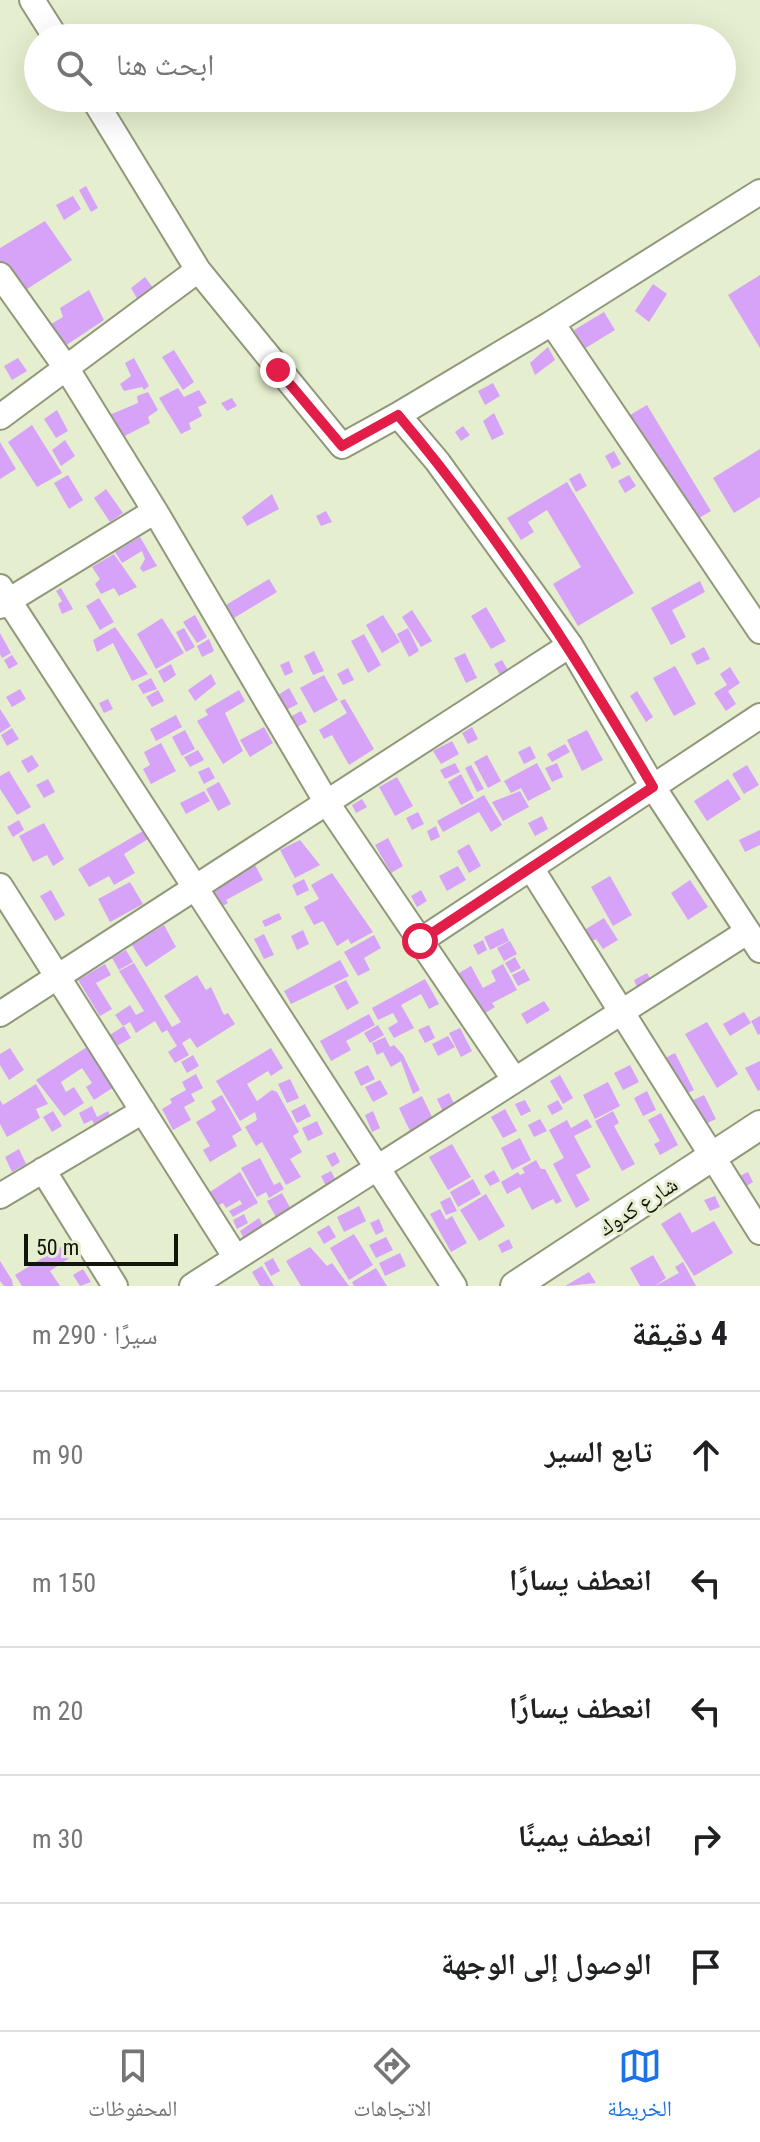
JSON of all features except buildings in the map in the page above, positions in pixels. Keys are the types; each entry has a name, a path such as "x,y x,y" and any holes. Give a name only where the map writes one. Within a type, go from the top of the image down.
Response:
{"street":[{"path":"32,0 47,24"},
{"path":"102,112 198,270 342,446 552,323 760,192"},
{"path":"0,417 198,270"},
{"path":"0,275 67,369 155,511 327,803 514,1079"},
{"path":"552,323 760,631"},
{"path":"192,1286 622,1009 754,941 653,787 570,645 437,461 398,415"},
{"path":"155,511 3,598 196,888 454,1286"},
{"path":"0,1014 570,645"},
{"path":"420,941 760,716"},
{"path":"531,868 760,1232"},
{"path":"0,886 236,1258"},
{"path":"0,1196 143,1111"},
{"name":"شارع كدوك","path":"515,1286 760,1125"},
{"path":"43,1170 115,1286"}],"route":[{"path":"278,370 342,446 398,415 437,461 570,645 653,787 420,941"}]}
